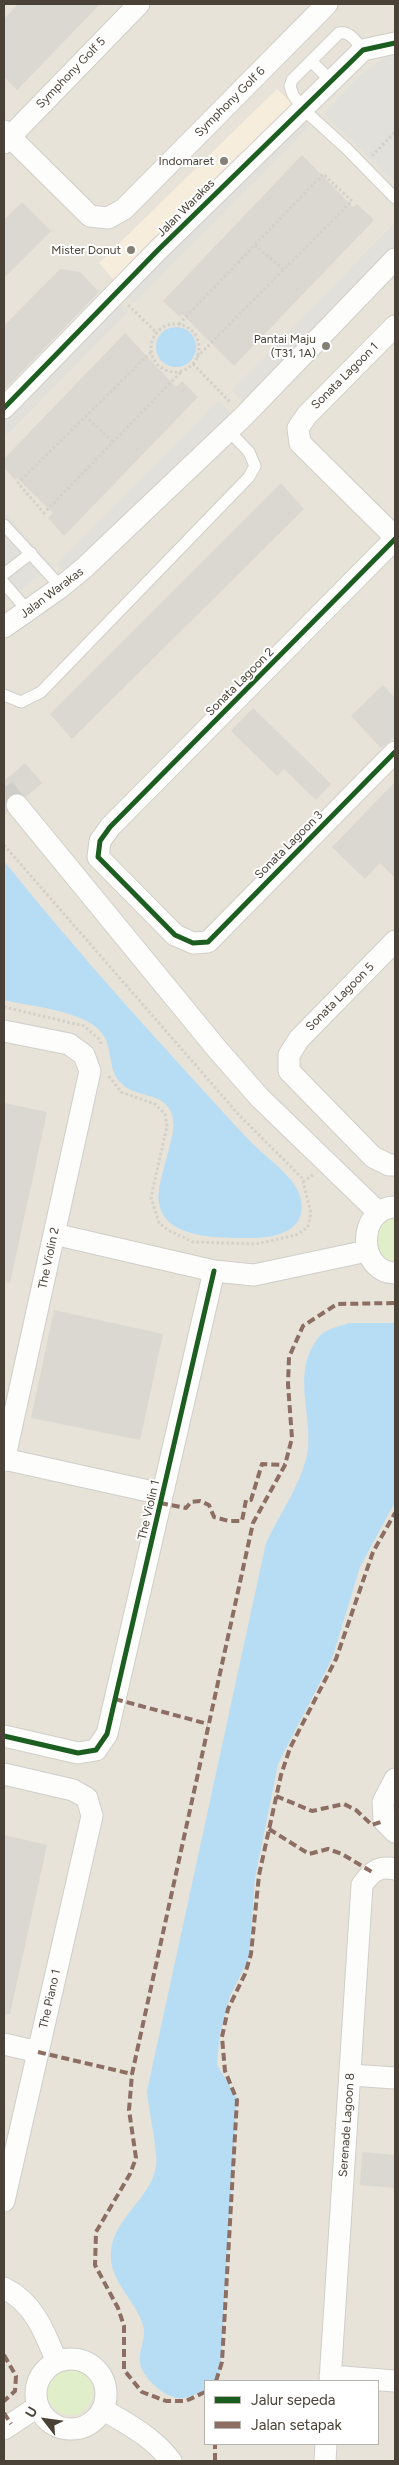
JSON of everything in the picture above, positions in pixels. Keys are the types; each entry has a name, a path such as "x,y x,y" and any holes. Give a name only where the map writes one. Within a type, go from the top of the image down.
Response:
{"street":[{"name":"Symphony Golf 5","path":"6,137 139,4"},
{"name":"Symphony Golf 6","path":"6,137 90,216 108,218 124,209 327,4"},
{"path":"363,50 395,43"},
{"name":"Jalan Warakas","path":"4,408 165,244 363,50"},
{"name":"Jalan Warakas","path":"4,628 84,568 237,423 395,259"},
{"name":"Sonata Lagoon 1","path":"395,326 307,415 298,428 300,443 395,538"},
{"name":"Sonata Lagoon 2","path":"192,943 174,935 98,857 100,841 110,827 395,538"},
{"name":"Sonata Lagoon 3","path":"192,943 208,942 395,752"},
{"path":"17,804 216,1049 260,1098 387,1210 369,1224 365,1238 367,1252 376,1265 390,1273 395,1273"},
{"name":"Sonata Lagoon 5","path":"392,1165 373,1157 288,1071 289,1055 299,1039 395,941"},
{"path":"4,1031 69,1044 93,1051"},
{"name":"The Violin 2","path":"4,1460 93,1051"},
{"path":"54,1234 214,1271 254,1275 367,1252"},
{"name":"The Violin 1","path":"4,1736 78,1753 96,1750 107,1734 214,1271"},
{"path":"4,1460 162,1494"},
{"name":"The Piano 1","path":"4,1774 73,1790 87,1798 92,1816 4,2201"},
{"path":"390,1826 383,1802 395,1779"},
{"name":"Serenade Lagoon 8","path":"330,2379 362,1885 372,1872 385,1867 395,1869"},
{"path":"4,2044 38,2052"},
{"path":"350,2075 395,2078"},
{"path":"4,2288 17,2295 34,2313 56,2360"},
{"path":"78,2358 97,2369 107,2388 104,2410 90,2425 69,2430 50,2424 37,2407 35,2389 42,2372 56,2360 78,2358"},
{"path":"330,2379 395,2380"},
{"path":"4,2429 37,2407"},
{"path":"104,2410 146,2435 159,2445 171,2461"},
{"path":"325,2461 326,2445"}],"lane":[{"path":"363,50 350,34 345,32 339,33 292,80 290,86 293,95 303,109 395,198"},
{"path":"311,61 331,81"},
{"path":"4,695 21,702 41,692 249,477 255,466 237,423"},
{"path":"4,525 61,587"},
{"path":"4,574 31,553"},
{"path":"4,583 28,611"}],"path":[{"path":"363,165 395,132"},
{"path":"151,352 18,483 44,513 112,441 182,371 193,364 197,357 352,201 323,174 179,324"},
{"path":"255,245 284,270"},
{"path":"117,294 157,333"},
{"path":"182,371 172,372 162,368 155,361 151,352 152,342 157,333 167,325 179,324 189,328 196,336 199,346 197,357"},
{"path":"193,364 237,423"},
{"path":"86,416 112,441"},
{"path":"4,845 239,1115 302,1178 311,1213 308,1227 296,1235 274,1241 246,1244 192,1242 159,1224 151,1197 167,1120 165,1114 155,1104 121,1092 108,1074 106,1066"},
{"path":"4,1007 84,1026 99,1039 93,1051"}],"shaded area":[{"path":"4,4 395,4 395,2461 4,2461"},
{"path":"386,56 395,57 395,182 324,114 359,76"},
{"path":"277,89 297,108 117,284 99,263"},
{"path":"300,116 310,126 134,303 123,293"},
{"path":"395,223 395,254 246,405 232,390"},
{"path":"117,299 128,311 4,438 4,417"},
{"path":"218,401 234,416 68,575 57,564"},
{"path":"4,512 51,565 4,603"}],"green space":[{"path":"395,1217 395,1262 385,1258 376,1245 383,1224"},
{"path":"66,2369 74,2369 83,2373 89,2379 93,2392 89,2405 83,2411 74,2415 66,2415 57,2411 51,2405 47,2396 47,2388 51,2379 57,2373"}],"water":[{"path":"176,327 190,333 196,347 190,361 176,367 162,361 156,347 162,333"},
{"path":"4,861 153,1035 246,1137 297,1188 302,1209 299,1219 294,1226 286,1232 265,1237 215,1237 186,1232 174,1226 165,1217 159,1205 159,1189 172,1138 173,1120 169,1108 164,1102 135,1092 118,1080 113,1069 106,1040 100,1030 89,1022 76,1016 46,1008 4,1000"},
{"path":"349,1323 395,1323 395,1502 360,1567 332,1659 278,1764 255,1878 249,1958 230,1996 220,2033 217,2065 237,2098 220,2372 215,2380 204,2380 204,2390 190,2397 177,2398 157,2388 141,2368 143,2325 136,2309 116,2277 111,2260 112,2246 122,2222 146,2191 156,2167 157,2161 147,2091 266,1543 296,1485 308,1449 304,1392 306,1364 311,1350 319,1337 333,1328"}],"building":[{"path":"18,4 100,4 17,90 4,77 4,19"},
{"path":"302,155 353,207 357,204 374,220 234,366 182,314 180,317 163,301"},
{"path":"22,202 51,231 4,278 4,220"},
{"path":"60,269 80,272 99,292 4,390 4,326"},
{"path":"125,333 176,387 182,381 198,397 64,536 48,518 53,513 17,478 15,480 4,467 4,459"},
{"path":"281,483 304,509 72,739 50,714"},
{"path":"383,685 395,698 395,737 381,748 351,716"},
{"path":"253,708 331,784 316,800 284,769 277,776 231,731"},
{"path":"25,763 42,783 26,797 15,793 9,796 5,807 7,813 4,816 4,781"},
{"path":"395,782 395,878 380,863 365,879 332,847"},
{"path":"4,1103 47,1112 10,1283 4,1282"},
{"path":"54,1310 163,1334 140,1440 31,1418"},
{"path":"4,1835 47,1845 10,2014 4,2014"},
{"path":"362,2152 395,2155 395,2188 360,2185"}],"tunnel":[{"path":"4,788 17,805"}],"marked path":[{"path":"204,2392 186,2401 166,2401 142,2392 124,2370 124,2326 118,2308 95,2265 96,2232 130,2174 136,2158 129,2110 132,2074 253,1523 285,1465 292,1438 288,1384 289,1357 303,1326 337,1304 395,1303"},
{"path":"160,1503 186,1508 191,1502 200,1501 209,1505 214,1517 229,1521 242,1521 246,1500 251,1500 262,1464 285,1465"},
{"path":"216,2380 222,2362 237,2100 225,2071 222,2037 228,2009 245,1974 251,1954 259,1875 281,1775 290,1748 336,1659 373,1552 395,1513"},
{"path":"115,1699 208,1724"},
{"path":"276,1796 312,1811 344,1804 356,1810 372,1825 384,1821"},
{"path":"269,1829 309,1854 328,1849 342,1854 372,1872"},
{"path":"38,2052 132,2074"},
{"path":"4,2355 16,2376 15,2391 4,2401"},
{"path":"4,2413 11,2424"},
{"path":"215,2445 215,2461"}],"cycle path":[{"path":"4,408 158,250 363,50 395,43"},
{"path":"395,539 110,827 100,841 98,857 175,935 193,943 208,942 395,752"},
{"path":"4,1736 78,1753 96,1750 107,1734 214,1271"}],"place":[{"name":"Indomaret","path":"224,161"},
{"name":"Mister Donut","path":"131,250"},
{"name":"Pantai Maju (T31, 1A)","path":"326,346"}]}
